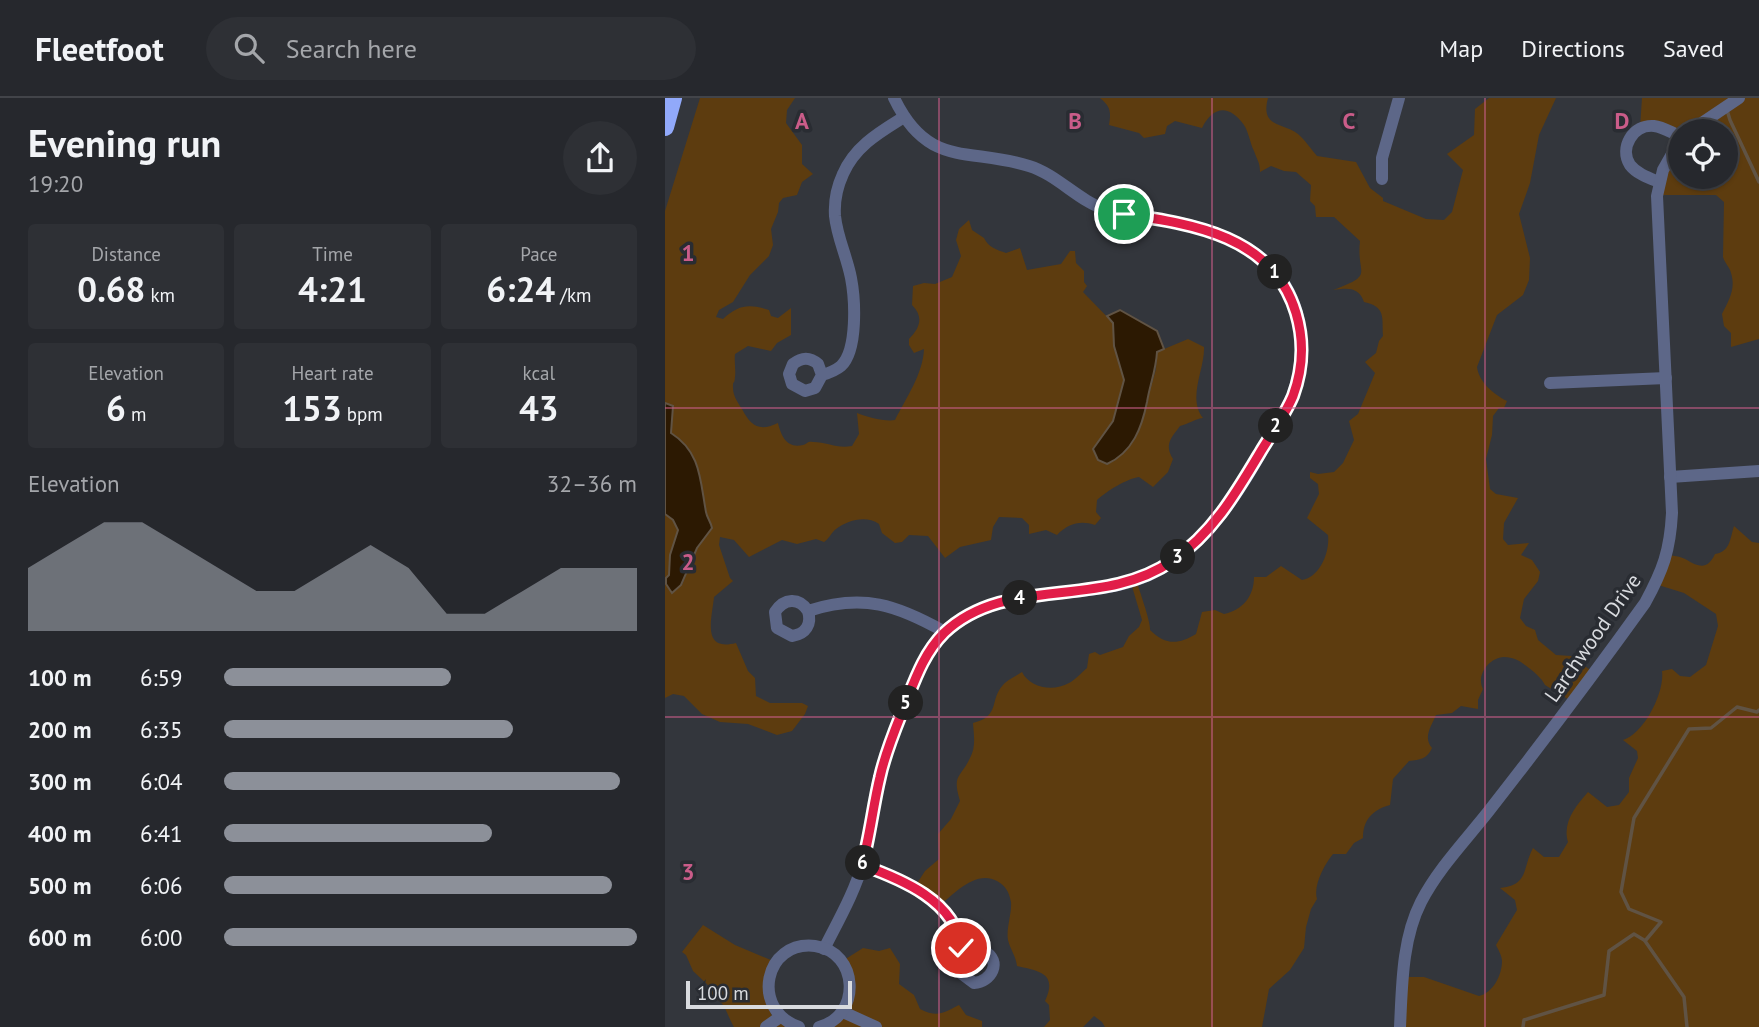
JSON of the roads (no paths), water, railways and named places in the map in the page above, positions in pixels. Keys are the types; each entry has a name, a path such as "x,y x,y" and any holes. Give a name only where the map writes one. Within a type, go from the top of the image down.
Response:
{"highway":[{"path":"665,127 673,98"}],"street":[{"path":"824,949 862,865 885,755 919,670 930,650 945,632 964,617 989,605 1026,597 1101,590 1149,575 1190,548 1224,512 1286,410 1297,381 1302,340 1293,303 1285,285 1274,270 1245,247 1195,226 1124,214 1090,204 1057,179 1030,166 960,155 945,150 920,134 904,117 894,98"},
{"path":"1382,179 1382,158 1399,98"},
{"path":"1707,119 1739,98"},
{"path":"822,375 833,372 845,361 851,345 854,320 852,280 837,230 835,200 838,187 849,161 868,139 904,117"},
{"name":"Larchwood Drive","path":"1659,182 1638,173 1632,167 1626,150 1628,142 1639,129 1655,126 1668,132"},
{"name":"Larchwood Drive","path":"1400,1027 1405,962 1411,929 1420,902 1440,871 1488,813 1645,603 1661,575 1671,543 1659,182 1668,158"},
{"path":"1550,383 1666,379"},
{"path":"1670,477 1759,471"},
{"path":"808,611 847,602 877,603 912,614 945,632"},
{"path":"862,865 899,880 940,907 957,930 961,948"},
{"path":"799,1027 781,1017 774,1009 768,990 768,979 777,961 794,949 804,946 824,949 834,954 847,971 850,992 842,1012 834,1020 819,1027"},
{"path":"842,1012 876,1027"},
{"path":"766,1027 781,1017"}],"waterway":[{"path":"1727,110 1759,182"},
{"path":"1687,1027 1684,997 1645,941 1661,922 1629,909 1621,892 1634,818 1689,729 1711,728 1737,707 1757,712 1759,710"},
{"path":"1523,1027 1524,1020 1604,995 1609,951 1634,934 1644,940"}]}
